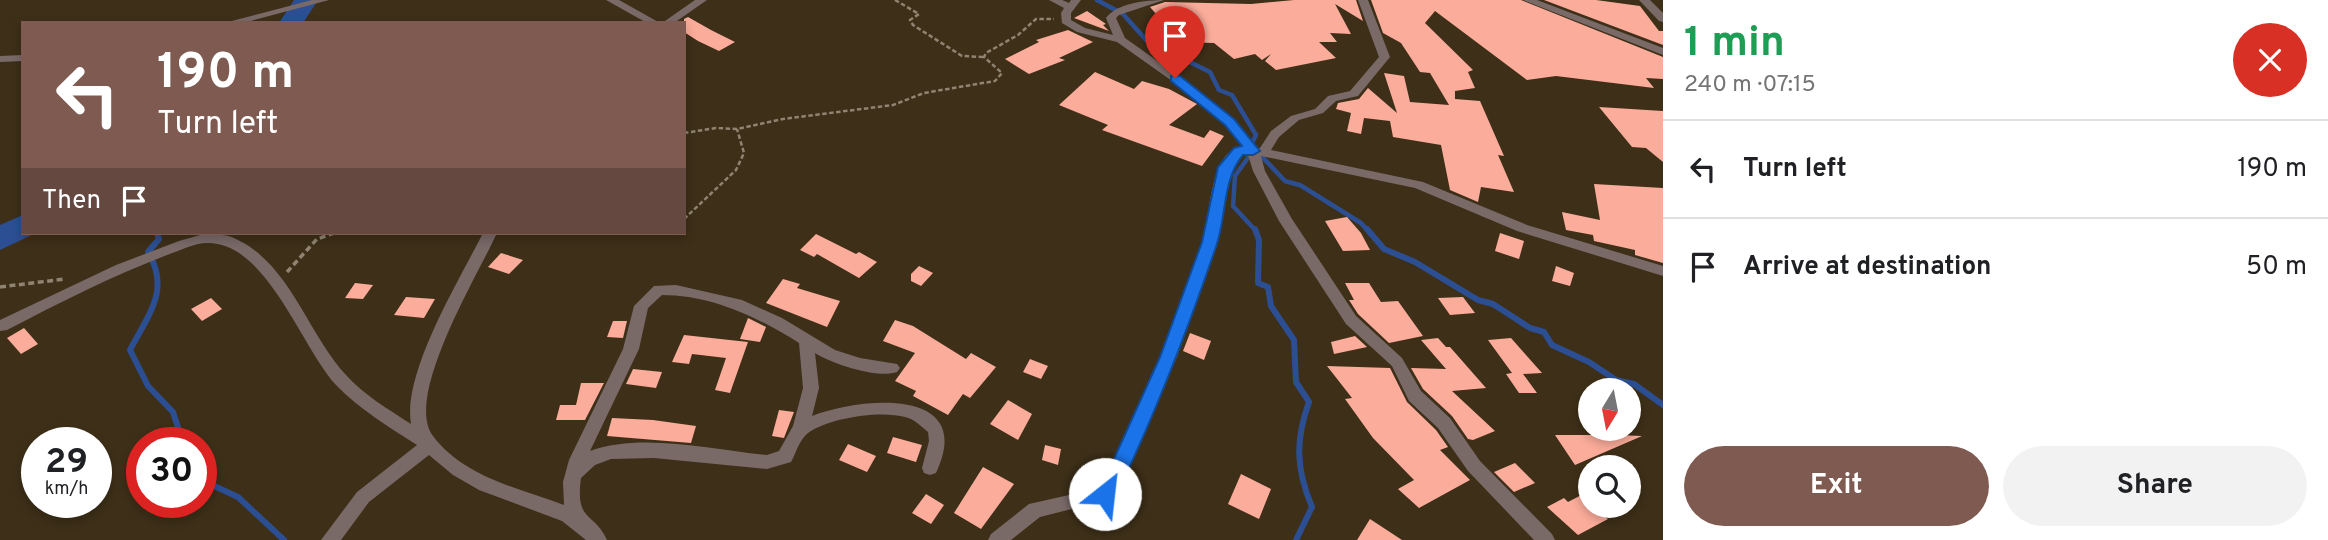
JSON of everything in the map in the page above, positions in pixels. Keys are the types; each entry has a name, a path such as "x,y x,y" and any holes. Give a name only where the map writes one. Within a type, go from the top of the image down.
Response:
{"street":[{"path":"237,21 324,0"},
{"path":"611,0 651,21"},
{"path":"670,21 702,0"},
{"path":"1054,0 1073,3 1066,22 1089,33 1121,40 1194,91 1258,151 1259,171 1286,221 1351,320 1397,362 1415,396 1444,424 1474,466 1546,540"},
{"path":"1121,40 1111,18 1115,13 1159,0"},
{"path":"1258,151 1295,118 1319,111 1332,98 1354,94 1385,57 1363,0"},
{"path":"1528,0 1663,52"},
{"path":"1644,0 1663,19"},
{"path":"0,59 21,58"},
{"path":"997,540 1035,510 1105,494 1169,357 1210,242 1225,167 1239,151 1258,151 1418,185 1522,228 1663,271"},
{"path":"430,445 419,429 415,411 418,393 431,354 489,235"},
{"path":"2,326 88,282 150,256 208,238 225,239 255,255 286,293 291,309 340,378 365,400 449,461 495,489 576,518"},
{"path":"598,540 576,518 569,501 570,479 631,349 641,306 659,290 676,290 737,304 777,323 830,355 892,368"},
{"path":"570,479 583,463 596,456 627,452 655,451 767,462 785,457 800,430 811,387 806,342"},
{"path":"800,430 819,420 861,410 906,410 925,418 936,429 937,441 930,468"},
{"path":"330,540 363,497 430,445"}],"path":[{"path":"686,133 716,128 737,129 783,119 893,105 924,93 995,81 1002,73 984,57 962,56 913,25 910,20 919,13 895,0"},
{"path":"984,57 986,53 1018,35 1036,19 1066,22"},
{"path":"686,217 736,170 744,153 737,129"},
{"path":"276,284 317,239 328,235"},
{"path":"0,287 57,278 88,282"}],"building":[{"path":"1294,0 1356,0 1363,21 1335,4 1351,34 1330,33 1337,42 1319,42 1336,58 1276,70 1265,61 1271,54 1262,60 1255,54 1234,59 1214,43 1180,42 1150,7 1165,2 1251,4"},
{"path":"1371,0 1521,0 1663,57 1663,79 1646,78 1654,88 1556,76 1527,80 1435,11 1425,23 1473,70 1468,72 1475,88 1455,91 1455,99 1480,101 1504,156 1498,155 1514,192 1481,187 1478,202 1450,190 1441,145 1393,137 1390,121 1364,118 1361,134 1347,131 1351,113 1336,109 1338,103 1359,99 1368,88 1397,113 1384,73 1404,76 1410,102 1449,105 1430,73 1420,72 1401,43 1383,33"},
{"path":"1544,0 1596,0 1640,6 1659,31 1663,31 1663,45"},
{"path":"1087,11 1106,24 1103,25 1109,31 1074,18"},
{"path":"688,17 735,42 719,51 686,33 684,19"},
{"path":"1068,30 1093,42 1059,58 1065,60 1029,74 1005,59 1039,42 1036,40"},
{"path":"1095,72 1134,89 1142,81 1169,89 1197,104 1169,125 1204,138 1210,130 1224,136 1202,166 1102,130 1108,125 1059,105"},
{"path":"1599,107 1663,111 1663,162 1646,148 1632,147"},
{"path":"1594,184 1663,188 1663,263 1635,255 1635,250 1594,241 1593,235 1566,230 1562,212 1600,220"},
{"path":"1347,217 1361,233 1370,250 1343,251 1325,221"},
{"path":"1500,233 1524,241 1519,259 1495,251"},
{"path":"816,234 877,262 859,278 817,254 814,257 800,250"},
{"path":"501,253 523,260 509,274 488,267"},
{"path":"919,266 933,273 921,286 911,281 911,274"},
{"path":"1556,266 1574,273 1570,286 1552,281"},
{"path":"783,279 800,284 797,288 840,301 827,327 766,303"},
{"path":"355,283 373,285 363,299 345,298"},
{"path":"1345,283 1369,283 1381,302 1398,301 1423,336 1389,343 1358,314 1349,300 1354,300"},
{"path":"406,297 435,299 424,318 394,315"},
{"path":"1463,297 1475,313 1450,315 1438,298"},
{"path":"211,298 222,309 202,321 191,309"},
{"path":"748,318 766,327 760,342 740,339"},
{"path":"895,320 913,326 966,359 971,353 996,367 970,398 963,394 948,415 913,396 916,391 895,381 915,353 883,341"},
{"path":"613,321 627,321 623,338 607,337"},
{"path":"24,328 38,344 21,354 7,338"},
{"path":"1190,333 1211,341 1204,360 1183,351"},
{"path":"684,335 748,342 730,393 715,390 726,358 692,354 689,364 672,362"},
{"path":"1355,336 1367,347 1334,354 1331,342"},
{"path":"1438,338 1446,347 1450,347 1486,388 1452,391 1495,431 1473,440 1468,439 1452,416 1423,389 1411,368 1446,369 1421,340"},
{"path":"1511,338 1542,373 1523,374 1537,393 1519,393 1506,374 1512,373 1488,340"},
{"path":"1030,359 1048,366 1041,379 1023,372"},
{"path":"1327,366 1390,368 1407,402 1436,430 1448,447 1440,450 1470,480 1419,508 1398,489 1414,480 1373,438 1345,399 1352,398"},
{"path":"633,369 662,372 656,388 626,384"},
{"path":"581,383 604,383 585,420 556,420 560,405 576,405"},
{"path":"1008,400 1032,414 1018,440 990,424"},
{"path":"779,410 794,412 784,438 772,436"},
{"path":"612,418 696,426 691,443 607,436"},
{"path":"1555,435 1578,435 1578,441 1630,441 1598,455 1578,455 1578,464 1575,465"},
{"path":"893,437 922,445 916,462 887,453"},
{"path":"848,444 876,456 867,472 839,460"},
{"path":"1045,445 1061,449 1058,465 1042,460"},
{"path":"1515,463 1535,483 1514,492 1494,472"},
{"path":"983,467 1014,484 981,529 954,513"},
{"path":"1241,474 1271,489 1259,519 1228,504"},
{"path":"926,494 944,505 931,524 912,513"},
{"path":"1578,497 1578,518 1608,519 1578,535 1547,507 1564,498 1568,502"},
{"path":"1370,519 1402,540 1357,540"}],"waterway":[{"path":"292,21 306,0"},
{"path":"1097,0 1123,14 1147,41 1210,72 1219,90 1232,95 1256,135 1251,145 1285,181 1300,185 1361,223 1368,231"},
{"path":"1252,152 1235,176 1233,206 1256,231"},
{"path":"0,239 21,227"},
{"path":"1367,229 1384,249 1415,262 1478,300 1493,304 1530,328 1544,332 1552,345 1589,362 1616,380 1634,384 1663,405"},
{"path":"1256,231 1259,240 1258,283 1268,287 1271,306 1294,340 1296,382 1309,402 1301,430 1299,455 1303,480 1312,507 1296,540"},
{"path":"158,235 159,239 148,252 155,266 157,290 150,314 130,350 148,386 173,412 178,427"},
{"path":"217,487 238,497 284,540"}],"route":[{"path":"1105,494 1169,357 1210,242 1225,167 1239,151 1253,151 1229,122 1175,78"}]}
